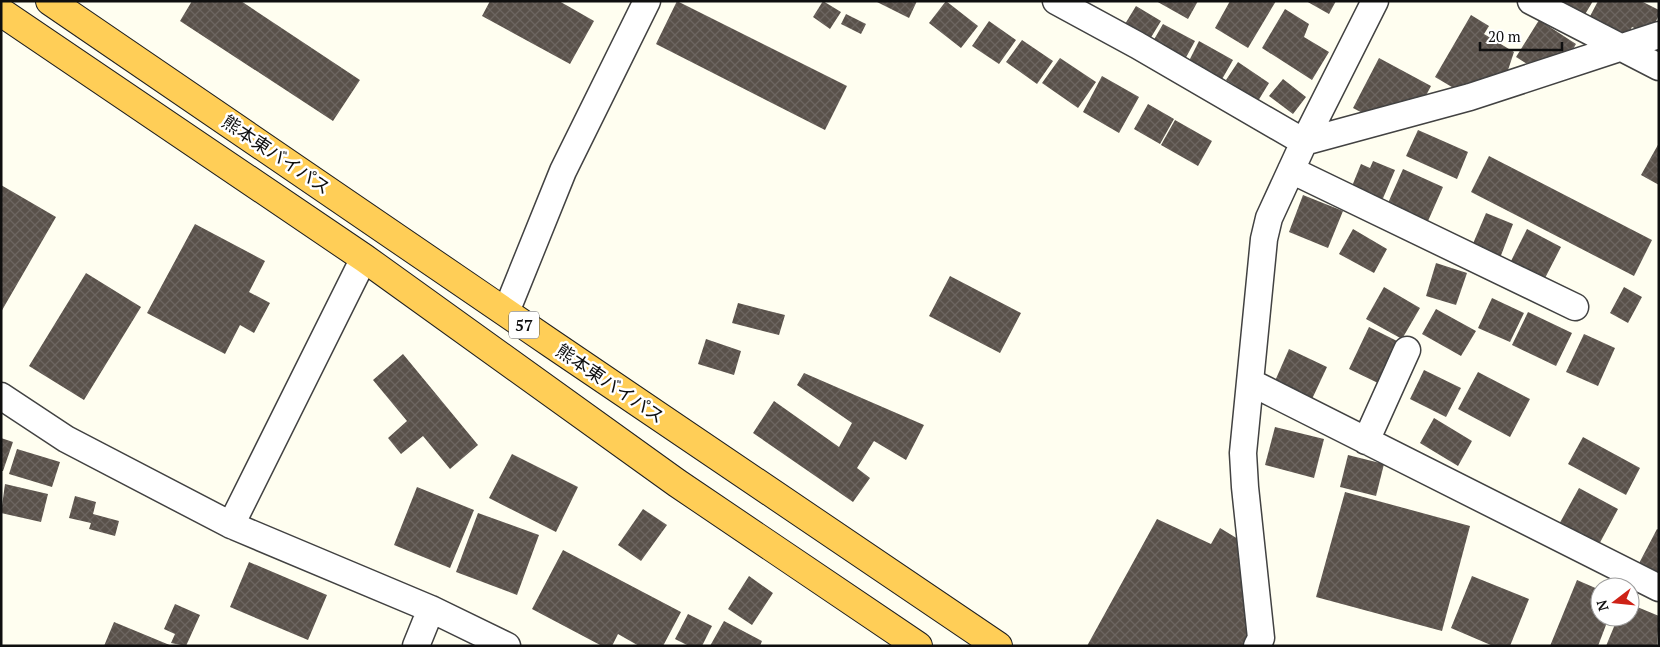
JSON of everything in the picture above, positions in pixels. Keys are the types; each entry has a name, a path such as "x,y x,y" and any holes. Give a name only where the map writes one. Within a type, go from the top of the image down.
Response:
{"highway":[{"name":"熊本東バイパス","path":"50,1 998,646"},
{"name":"熊本東バイパス","path":"1,12 364,258 677,483 918,646"}],"street":[{"path":"506,312 563,171 647,1"},
{"path":"1056,1 1137,45 1304,142 1470,97 1659,35"},
{"path":"1257,646 1261,638 1243,453 1264,239 1276,199 1375,1"},
{"path":"1531,1 1659,67"},
{"path":"1291,170 1575,307"},
{"path":"231,525 364,258"},
{"path":"1366,441 1407,350"},
{"path":"1250,382 1659,588"},
{"path":"1,396 66,439 231,525 432,609 507,646"},
{"path":"416,646 432,609"}],"building":[{"path":"192,1 241,1 360,80 333,121 180,21"},
{"path":"490,1 559,1 594,21 570,64 482,16"},
{"path":"677,1 847,86 825,130 656,44"},
{"path":"823,1 841,12 830,29 813,17"},
{"path":"875,1 917,1 909,18"},
{"path":"946,1 978,26 961,48 929,23"},
{"path":"1156,1 1198,1 1188,19"},
{"path":"1230,1 1276,1 1248,48 1215,28"},
{"path":"1306,1 1336,1 1329,14"},
{"path":"1559,1 1593,1 1584,16"},
{"path":"1598,1 1641,1 1659,10 1659,15 1649,35 1632,27 1626,39 1588,20"},
{"path":"1136,6 1161,21 1147,44 1122,29"},
{"path":"1285,9 1309,24 1304,37 1329,52 1312,80 1262,48"},
{"path":"846,14 866,24 861,34 841,24"},
{"path":"1471,15 1489,26 1484,34 1514,52 1506,76 1462,93 1435,77"},
{"path":"1539,20 1576,44 1565,63 1538,71 1516,57"},
{"path":"989,21 1016,40 999,64 972,46"},
{"path":"1163,24 1195,41 1184,61 1152,43"},
{"path":"1022,40 1053,61 1037,84 1006,62"},
{"path":"1199,41 1233,60 1221,81 1189,61"},
{"path":"1060,58 1096,82 1078,108 1042,83"},
{"path":"1379,58 1431,86 1421,105 1376,120 1353,108"},
{"path":"1238,62 1269,83 1258,101 1226,80"},
{"path":"1102,76 1139,97 1119,133 1083,112"},
{"path":"1283,79 1306,97 1293,114 1269,96"},
{"path":"1148,104 1174,119 1160,144 1134,129"},
{"path":"1175,120 1212,141 1198,166 1161,145"},
{"path":"1418,130 1468,152 1457,179 1406,156"},
{"path":"1659,143 1659,185 1641,175"},
{"path":"1489,156 1652,240 1634,276 1471,192"},
{"path":"1373,161 1395,170 1381,203 1350,191 1361,164 1370,168"},
{"path":"1403,169 1443,187 1428,221 1388,203"},
{"path":"1,185 56,217 1,312"},
{"path":"1303,195 1343,211 1328,248 1289,232"},
{"path":"1486,213 1513,224 1500,258 1472,246"},
{"path":"195,224 265,261 249,292 270,303 254,333 240,325 225,354 147,313"},
{"path":"1353,229 1387,249 1374,273 1339,254"},
{"path":"1527,229 1561,247 1544,280 1510,263"},
{"path":"1436,263 1467,273 1456,305 1426,296"},
{"path":"86,273 141,307 84,400 29,366"},
{"path":"950,276 1021,313 1000,353 929,316"},
{"path":"1384,287 1420,308 1402,339 1366,319"},
{"path":"1624,287 1642,297 1628,323 1610,313"},
{"path":"1492,298 1524,313 1510,342 1478,328"},
{"path":"738,303 785,315 779,335 732,323"},
{"path":"1436,309 1476,331 1461,356 1422,334"},
{"path":"1528,312 1572,333 1556,366 1512,345"},
{"path":"1369,327 1397,341 1378,383 1349,369"},
{"path":"1584,334 1615,348 1598,386 1566,372"},
{"path":"706,339 741,351 734,375 698,364"},
{"path":"1289,349 1327,367 1312,399 1275,381"},
{"path":"403,354 478,445 450,469 423,436 401,454 388,438 407,421 373,380"},
{"path":"1424,370 1461,388 1446,417 1410,399"},
{"path":"1478,372 1530,399 1510,437 1458,409"},
{"path":"804,373 924,425 906,460 874,441 857,468 870,478 853,502 753,433 774,401 839,447 852,423 797,385"},
{"path":"1434,418 1472,441 1458,466 1420,443"},
{"path":"1275,427 1324,439 1314,478 1265,465"},
{"path":"1583,437 1640,468 1626,495 1568,464"},
{"path":"1,438 13,442 3,471 1,471"},
{"path":"17,449 60,462 52,487 9,474"},
{"path":"512,454 578,487 556,532 489,498"},
{"path":"1348,455 1384,464 1376,496 1340,487"},
{"path":"5,484 48,494 41,522 1,513"},
{"path":"417,487 474,510 450,568 394,545"},
{"path":"1579,488 1618,509 1596,550 1557,528"},
{"path":"1345,492 1470,526 1442,631 1316,597"},
{"path":"75,496 96,502 93,514 119,521 115,536 89,529 91,523 69,518"},
{"path":"643,509 667,525 641,561 618,545"},
{"path":"478,513 539,535 517,595 456,572"},
{"path":"1157,519 1211,544 1220,528 1243,542 1264,646 1087,646"},
{"path":"1657,529 1659,530 1659,580 1636,569"},
{"path":"563,550 681,612 663,646 639,646 618,634 612,646 602,646 532,609"},
{"path":"249,562 327,595 308,640 230,607"},
{"path":"749,576 773,593 752,625 728,609"},
{"path":"1472,576 1529,599 1510,646 1493,646 1451,628"},
{"path":"1577,580 1590,586 1590,627 1605,627 1598,646 1550,646"},
{"path":"175,604 200,615 186,646 171,643 175,634 164,629"},
{"path":"1640,608 1659,616 1657,646 1606,646 1614,627 1640,627"},
{"path":"688,614 712,626 702,646 689,646 675,639"},
{"path":"724,621 762,641 760,646 710,646"},
{"path":"114,622 172,646 104,646"}]}
